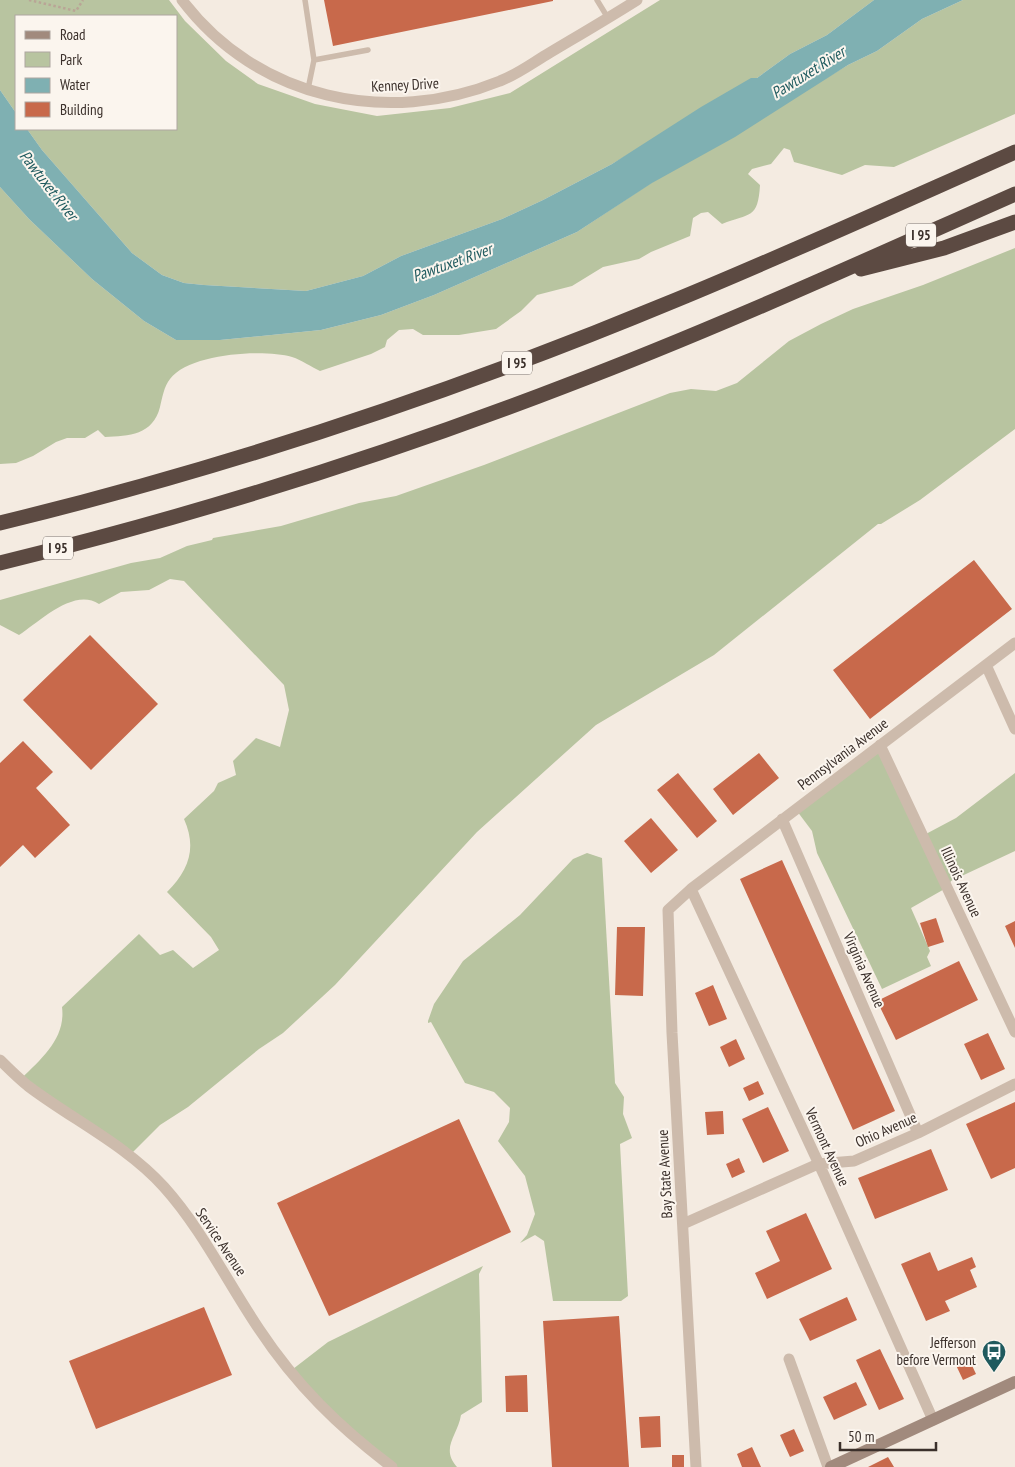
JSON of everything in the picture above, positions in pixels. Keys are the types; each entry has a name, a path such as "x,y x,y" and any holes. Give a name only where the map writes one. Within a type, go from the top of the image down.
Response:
{"highway":[{"name":"I 95","path":"0,523 231,460 365,417 498,370 717,283 1015,152"},
{"name":"I 95","path":"0,563 211,506 390,449 581,380 700,332 1015,194"},
{"path":"827,277 920,255 1015,222"}],"main road":[{"path":"829,1467 1015,1382"}],"street":[{"name":"Kenney Drive","path":"182,0 209,30 240,56 266,72 308,91 355,102 387,104 447,98 502,80 637,0"},
{"name":"Pennsylvania Avenue","path":"690,889 1015,643"},
{"path":"986,665 1015,729"},
{"name":"Illinois Avenue","path":"880,745 1015,1032"},
{"name":"Virginia Avenue","path":"782,819 918,1133"},
{"name":"Vermont Avenue","path":"690,889 818,1164 932,1420"},
{"name":"Bay State Avenue","path":"690,889 670,906 667,920 696,1467"},
{"name":"Service Avenue","path":"0,1060 27,1085 134,1158 165,1188 214,1255 258,1328 304,1389 344,1429 392,1467"},
{"name":"Ohio Avenue","path":"683,1224 818,1164 854,1161 918,1133 1015,1084"},
{"path":"789,1359 829,1467"}],"lane":[{"path":"305,0 314,60 308,91"},
{"path":"597,0 608,18"},
{"path":"314,60 368,50"}],"path":[{"path":"30,0 76,11 83,0"}],"green space":[{"path":"0,0 169,0 185,21 226,61 258,84 315,104 377,116 450,108 510,93 660,0 874,0 827,35 790,54 757,78 612,164 543,200 502,219 401,256 363,276 306,291 184,283 162,275 132,253 42,150 28,130 178,130 178,15 15,15 15,112 0,90"},
{"path":"963,0 1015,0 1015,114 894,167 865,165 842,175 794,162 790,150 784,148 771,164 752,169 748,174 760,185 757,204 751,213 722,224 708,212 701,213 693,218 690,236 639,259 603,267 572,286 537,295 521,311 496,329 459,335 423,335 413,329 399,330 387,340 385,347 371,354 320,371 296,358 264,353 228,355 193,363 180,370 170,379 157,416 146,429 123,436 105,437 98,430 85,438 67,438 56,442 33,456 16,463 0,464 0,187 29,219 92,279 144,321 176,340 220,340 321,330 381,315 434,295 577,232 651,183 848,65 877,51 922,19"},
{"path":"1015,248 1015,429 920,500 878,524 714,655 596,725 477,832 335,985 283,1033 259,1049 188,1107 160,1125 133,1152 22,1078 51,1047 60,1028 62,1007 139,934 160,955 173,950 193,968 219,950 211,937 167,892 181,875 189,858 190,840 184,819 214,791 218,783 236,775 233,761 256,738 280,747 289,710 284,685 184,581 170,579 149,590 121,592 99,604 89,600 68,603 57,608 19,635 0,625 0,600 131,563 160,558 187,546 212,540 213,538 281,526 359,503 396,496 484,465 670,393 691,389 716,391 737,383 789,341 821,324 853,309 923,285"},
{"path":"879,747 924,835 956,818 1015,773 1015,851 951,881 948,887 911,908 930,951 927,957 931,966 882,989 817,853 812,831 797,811"},
{"path":"587,853 602,858 615,1083 624,1097 623,1114 632,1138 620,1144 628,1296 621,1301 553,1301 544,1241 535,1235 520,1243 527,1235 535,1214 525,1176 498,1141 509,1122 510,1108 494,1092 465,1083 431,1022 428,1023 428,1021 434,1004 463,961 520,915 573,859"},
{"path":"483,1266 479,1274 482,1402 461,1415 450,1447 452,1460 457,1467 397,1467 344,1427 293,1369 328,1342"}],"water":[{"name":"Pawtuxet River","path":"874,0 963,0 922,19 877,51 848,65 735,137 652,183 577,232 434,295 381,315 321,330 220,340 176,340 144,321 92,279 29,219 0,187 0,90 15,112 15,130 28,130 42,150 132,253 162,275 184,283 306,291 363,276 401,256 502,219 543,200 612,164 701,107 751,78 757,78 790,54 827,35"}],"building":[{"path":"324,0 553,0 553,1 333,46"},
{"path":"974,560 1012,609 870,719 833,670"},
{"path":"90,635 158,704 91,770 23,700"},
{"path":"23,741 53,772 36,788 70,825 35,858 23,845 0,867 0,763"},
{"path":"759,753 779,778 733,815 713,789"},
{"path":"678,773 717,821 697,838 657,790"},
{"path":"651,818 678,850 651,873 624,841"},
{"path":"782,860 895,1111 853,1130 740,879"},
{"path":"936,918 944,942 928,947 920,923"},
{"path":"1015,921 1015,948 1005,926"},
{"path":"617,927 645,927 643,996 615,995"},
{"path":"959,961 978,1000 896,1040 877,1001"},
{"path":"713,985 727,1019 709,1026 695,993"},
{"path":"988,1033 1005,1069 981,1080 964,1044"},
{"path":"736,1039 745,1059 729,1067 720,1047"},
{"path":"758,1081 764,1094 749,1101 743,1088"},
{"path":"1015,1102 1015,1168 991,1179 966,1124"},
{"path":"768,1107 789,1151 763,1163 742,1119"},
{"path":"723,1111 724,1134 707,1135 705,1112"},
{"path":"459,1119 511,1232 329,1316 277,1203"},
{"path":"931,1149 948,1190 875,1219 858,1178"},
{"path":"739,1158 745,1172 732,1178 726,1164"},
{"path":"806,1213 832,1269 767,1299 755,1273 780,1261 766,1231"},
{"path":"930,1252 938,1271 972,1257 976,1267 970,1270 977,1287 945,1301 950,1311 926,1321 901,1264"},
{"path":"847,1297 857,1320 810,1341 799,1319"},
{"path":"204,1307 232,1375 96,1429 69,1361"},
{"path":"619,1316 629,1467 552,1467 543,1321"},
{"path":"880,1349 904,1399 879,1410 856,1360"},
{"path":"968,1357 976,1374 963,1380 955,1363"},
{"path":"527,1375 528,1412 506,1412 505,1376"},
{"path":"856,1382 867,1405 834,1420 823,1397"},
{"path":"660,1416 661,1447 641,1448 639,1417"},
{"path":"794,1429 804,1451 790,1457 780,1435"},
{"path":"752,1447 761,1467 742,1467 737,1454"},
{"path":"672,1455 684,1455 684,1467 672,1467"},
{"path":"888,1457 894,1467 868,1467"}],"place":[{"name":"Jefferson before Vermont","path":"994,1373"}]}
